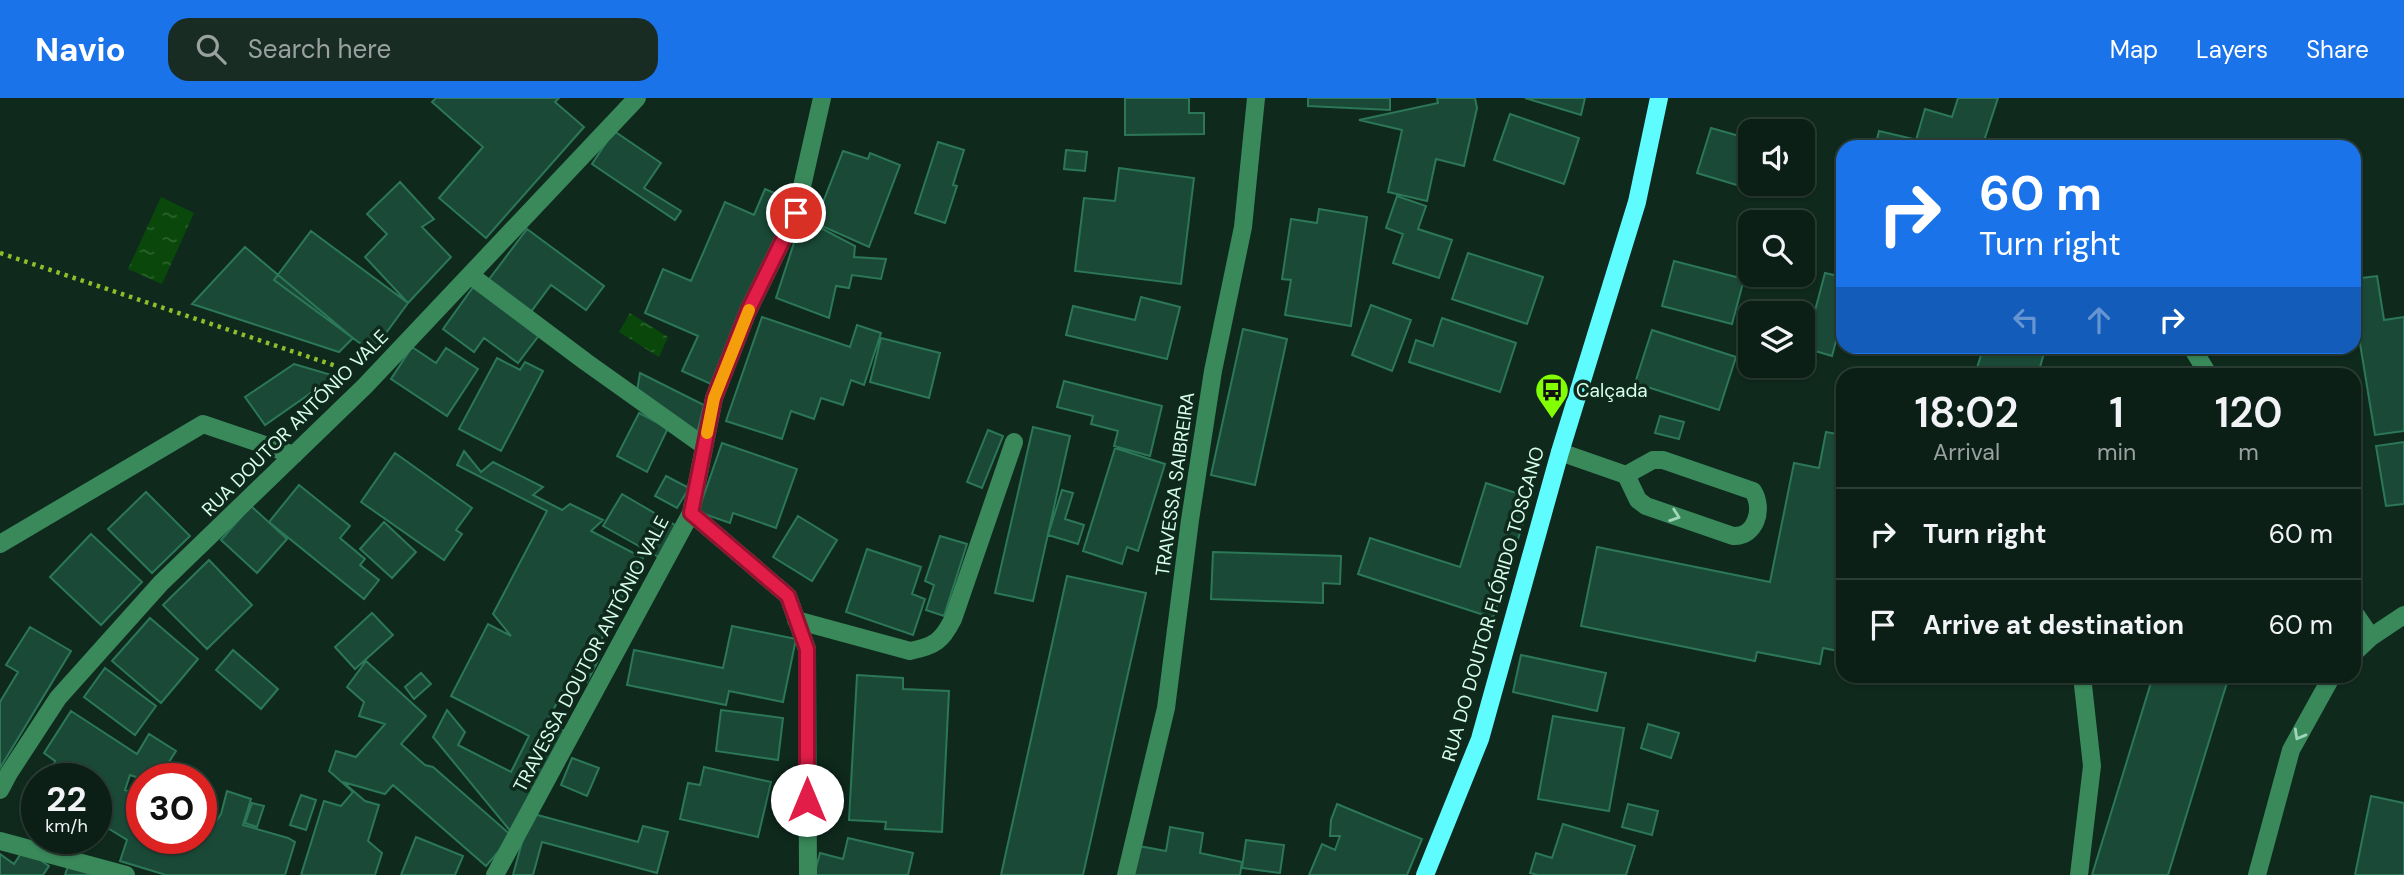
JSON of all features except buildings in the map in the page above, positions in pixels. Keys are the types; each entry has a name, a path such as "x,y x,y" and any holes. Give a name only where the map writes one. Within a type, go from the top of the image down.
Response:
{"main road":[{"name":"RUA DO DOUTOR FLÓRIDO TOSCANO","path":"1425,875 1480,739 1560,452 1637,202 1659,98"}],"street":[{"name":"RUA DOUTOR ANTÓNIO VALE","path":"0,790 58,698 161,583 372,378 637,98"},
{"name":"TRAVESSA DOUTOR ANTÓNIO VALE","path":"495,875 691,513 714,398 748,311 796,213 822,98"},
{"name":"TRAVESSA SAIBREIRA","path":"1126,875 1166,708 1189,520 1213,371 1243,227 1256,98"},
{"path":"471,275 704,446"},
{"path":"0,544 203,424 294,455"},
{"path":"796,620 910,651 926,648 943,639 953,619 1014,442"},
{"path":"1560,452 1626,475 1639,500 1646,506 1733,536 1742,537 1750,531 1759,513 1758,498 1753,491 1663,460 1653,460 1626,475"},
{"path":"691,513 788,596 807,649 808,875"},
{"path":"2361,646 2404,615"},
{"path":"2361,622 2371,637"},
{"path":"2079,875 2092,766 2083,683"},
{"path":"2257,875 2291,750 2328,683"},
{"path":"0,841 126,875"}],"path":[{"path":"0,253 372,378"}],"water":[{"path":"161,197 194,213 162,284 128,269"},
{"path":"630,313 668,337 659,357 619,332"}],"slow traffic":[{"path":"707,433 714,398 749,310"}],"place":[{"name":"Calçada","path":"1552,420"}],"route":[{"path":"796,213 748,311 714,398 691,513 788,596 807,649 807,800"}]}
